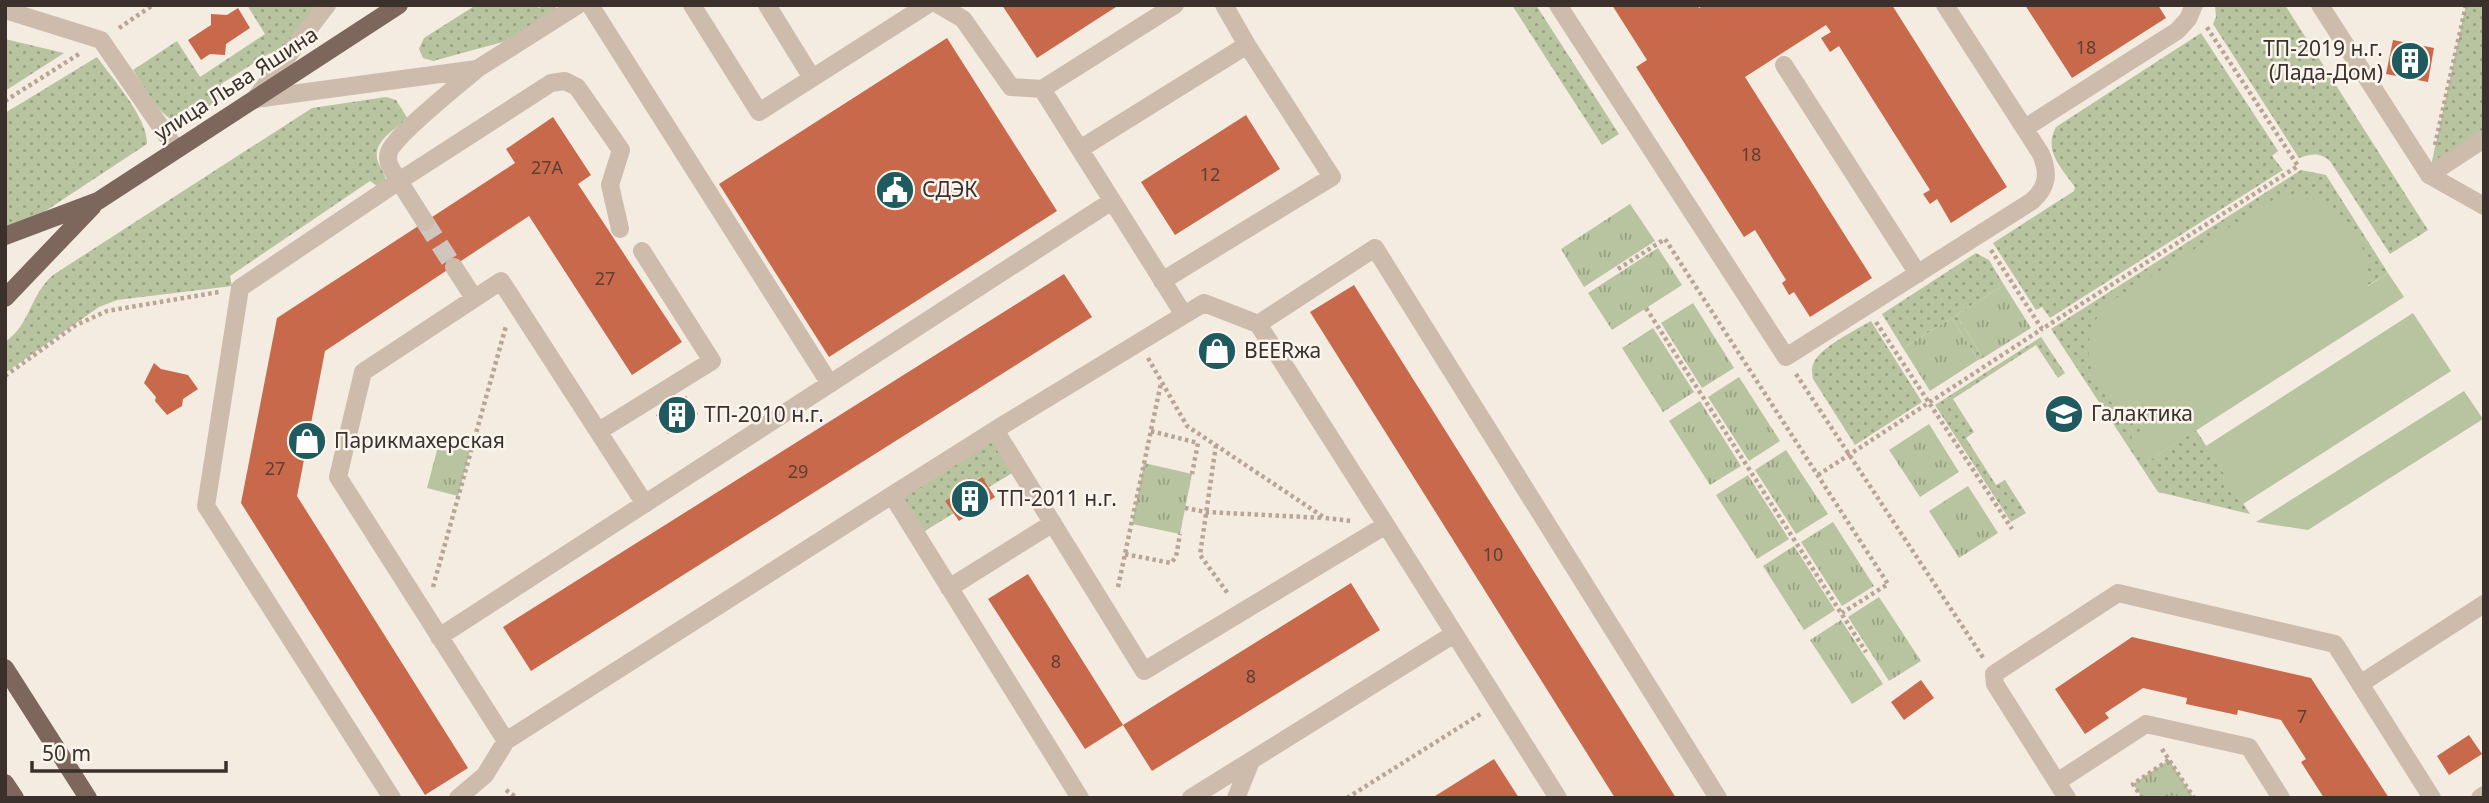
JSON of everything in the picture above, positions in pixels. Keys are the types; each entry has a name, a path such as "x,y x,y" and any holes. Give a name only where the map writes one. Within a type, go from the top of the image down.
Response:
{"main road":[{"name":"улица Льва Яшина","path":"5,298 98,201 399,5"},
{"name":"улица Льва Яшина","path":"5,236 98,201"},
{"path":"5,668 88,798"},
{"path":"5,783 15,798"}],"street":[{"path":"255,99 327,5"},
{"path":"425,222 389,164 388,153 398,138 477,69 578,5"},
{"path":"590,5 830,384"},
{"path":"692,5 759,112 927,5"},
{"path":"767,5 812,78"},
{"path":"939,5 963,19 1011,87 1042,89 1175,5"},
{"path":"1162,281 1332,177 1224,5"},
{"path":"1558,5 1786,357 1981,234 2042,192 2046,181 2046,167 2041,154 1945,5"},
{"path":"2320,5 2429,175 2484,206"},
{"path":"2025,128 2177,31 2188,19 2194,6"},
{"path":"5,10 101,40 176,149"},
{"path":"1080,149 1247,45"},
{"path":"1784,65 1918,274"},
{"path":"255,99 477,69"},
{"path":"392,798 206,506 240,288 551,83 565,81 577,87 621,150 610,185 620,229"},
{"path":"1042,89 1184,315"},
{"path":"2429,175 2484,139"},
{"path":"439,637 1112,201"},
{"path":"1258,324 1375,248 1718,798"},
{"path":"599,431 712,361 642,251"},
{"path":"454,267 474,298"},
{"path":"506,741 338,477 363,372 501,281 645,504"},
{"path":"458,798 485,775 506,741 995,430 1204,303 1258,324 1558,798"},
{"path":"995,430 1144,671 1386,525"},
{"path":"892,495 1080,798"},
{"path":"949,587 1053,523"},
{"path":"2067,798 1994,684 1994,674 2118,593 2335,644 2432,798"},
{"path":"2360,684 2484,604"},
{"path":"1191,798 1454,634"},
{"path":"2057,782 2146,724 2249,747 2281,798"},
{"path":"1236,798 1251,761"}],"path":[{"path":"2429,175 2466,5"},
{"path":"1818,475 2298,166 2194,6"},
{"path":"1981,234 2042,329"},
{"path":"1618,269 1665,239 1888,584 1842,613"},
{"path":"5,376 76,325 107,311 240,288"},
{"path":"425,615 513,301"},
{"path":"1866,306 2012,529"},
{"path":"1646,309 1866,652"},
{"path":"1140,342 1187,426 1325,518"},
{"path":"1786,357 1994,674"},
{"path":"1111,617 1161,382"},
{"path":"1151,431 1198,443 1192,474"},
{"path":"1216,445 1200,555 1241,613"},
{"path":"1185,508 1206,512 1325,518 1386,525"},
{"path":"1125,554 1171,563 1176,557 1180,534"},
{"path":"1347,798 1498,704"},
{"path":"2146,724 2194,798"},
{"path":"2142,798 2133,784 2169,760"},
{"path":"506,790 517,798"}],"green space":[{"path":"247,5 318,5 280,56 270,53 221,84 218,100 193,117 177,122 170,118 155,104 133,70 177,41 200,77 265,34"},
{"path":"476,5 536,5 539,8 543,5 554,5 557,9 528,35 433,61 423,58 419,49 424,38"},
{"path":"1512,5 1536,5 1619,134 1602,145"},
{"path":"2215,5 2285,5 2428,230 2390,254 2330,161 2315,155 2299,158 2213,24 2216,17"},
{"path":"2466,5 2484,5 2484,139 2429,175"},
{"path":"2201,33 2278,151 2272,156 2283,170 2050,318 2042,307 2036,310 1993,243 2074,191 2075,187 2059,166 2053,151 2056,127"},
{"path":"5,39 64,53 5,91"},
{"path":"97,57 136,111 146,134 147,144 21,227 5,233 5,113"},
{"path":"386,97 396,100 408,119 391,132 378,148 378,162 387,183 381,189 370,181 230,276 232,286 117,300 99,307 5,373 5,342 20,327 39,292 53,275 312,108"},
{"path":"2301,170 2326,175 2388,273 2367,286 2096,380 2117,408 2147,427 2147,462 2196,430 2250,514 2158,492 2051,329"},
{"path":"2300,194 2329,206 2351,227 2365,254 2368,286 2388,273 2404,297 2147,462 2131,437 2146,427 2114,405 2093,374 2089,339 2095,321 2107,304 2269,202 2284,195"},
{"path":"1630,204 1655,241 1584,287 1561,249"},
{"path":"1658,248 1682,285 1612,330 1588,293"},
{"path":"1976,253 1989,260 2004,285 1956,315 1983,358 1978,360 1952,318 1903,348 1882,314"},
{"path":"2004,285 2031,328 1983,358 1956,315"},
{"path":"1693,303 1734,368 1702,388 1661,323"},
{"path":"2413,313 2451,371 2243,504 2206,446"},
{"path":"1952,318 1978,360 1930,391 1903,348"},
{"path":"1871,321 1922,402 1855,445 1813,379 1812,368 1824,351"},
{"path":"1653,328 1694,392 1663,412 1622,348"},
{"path":"2041,337 2065,373 2058,378 2036,345 1953,399 1974,432 1966,438 1996,485 2005,480 2026,513 2011,522 1935,405"},
{"path":"1739,377 1780,441 1749,461 1708,397"},
{"path":"2464,391 2483,419 2308,530 2256,522"},
{"path":"1700,401 1741,466 1710,485 1669,421"},
{"path":"1929,424 1959,472 1920,497 1889,450"},
{"path":"995,430 1019,469 989,487 981,477 946,501 954,513 917,536 892,495"},
{"path":"439,443 470,451 458,496 427,488"},
{"path":"1786,450 1828,514 1796,534 1755,470"},
{"path":"1144,463 1192,474 1180,534 1132,524"},
{"path":"1748,475 1789,539 1757,559 1716,495"},
{"path":"1968,486 1998,533 1959,558 1929,511"},
{"path":"1833,522 1874,586 1842,606 1801,542"},
{"path":"1794,546 1835,610 1804,630 1763,566"},
{"path":"1879,597 1921,661 1889,681 1848,617"},
{"path":"1841,620 1883,684 1852,704 1810,640"},
{"path":"2169,760 2194,798 2142,798 2133,784"}],"building":[{"path":"1002,5 1119,5 1037,58"},
{"path":"1612,5 1698,5 1699,8 1704,5 1892,5 2007,187 1951,223 1937,199 1930,204 1923,194 1930,190 1839,46 1830,52 1821,38 1831,32 1826,25 1745,77 1872,278 1810,317 1794,292 1789,295 1782,283 1786,280 1755,230 1744,237 1636,67 1647,60"},
{"path":"2025,5 2158,5 2166,18 2072,78"},
{"path":"238,8 250,28 226,44 225,55 210,54 201,60 188,40 211,25 211,14 227,15"},
{"path":"947,38 1057,211 829,357 719,184"},
{"name":"ТП-2019 н.г. (Лада-Дом)","path":"2393,40 2434,48 2428,82 2386,74"},
{"path":"1246,115 1280,169 1175,235 1141,182"},
{"path":"553,117 591,175 578,184 682,342 632,375 529,216 325,351 297,496 468,768 425,795 241,503 277,318 515,163 506,149"},
{"path":"1064,274 1092,317 531,671 503,627"},
{"path":"1354,285 1676,798 1615,798 1310,312"},
{"name":"BEERжа","path":"1217,335 1232,356 1216,368 1201,347"},
{"path":"154,363 161,369 188,375 198,389 183,399 182,406 167,415 144,383"},
{"name":"ТП-2010 н.г.","path":"686,396 698,414 668,434 656,415"},
{"name":"ТП-2011 н.г.","path":"982,477 995,497 959,521 945,501"},
{"path":"1028,574 1123,725 1085,749 988,599"},
{"path":"1351,583 1380,630 1152,771 1123,725"},
{"path":"2132,637 2311,678 2389,798 2324,798 2301,762 2306,759 2281,720 2238,710 2237,715 2186,704 2187,698 2143,688 2105,713 2109,718 2085,734 2055,689"},
{"path":"1921,680 1934,698 1904,720 1891,702"},
{"path":"2469,735 2482,754 2449,775 2437,756"},
{"path":"1494,759 1519,798 1432,798"}],"tunnel":[{"path":"425,222 454,267"}],"place":[{"name":"ТП-2019 н.г. (Лада-Дом)","path":"2410,61"},
{"name":"СДЭК","path":"895,190"},
{"name":"BEERжа","path":"1217,351"},
{"name":"Галактика","path":"2064,414"},
{"name":"ТП-2010 н.г.","path":"677,415"},
{"name":"Парикмахерская","path":"307,441"},
{"name":"ТП-2011 н.г.","path":"970,499"}]}
